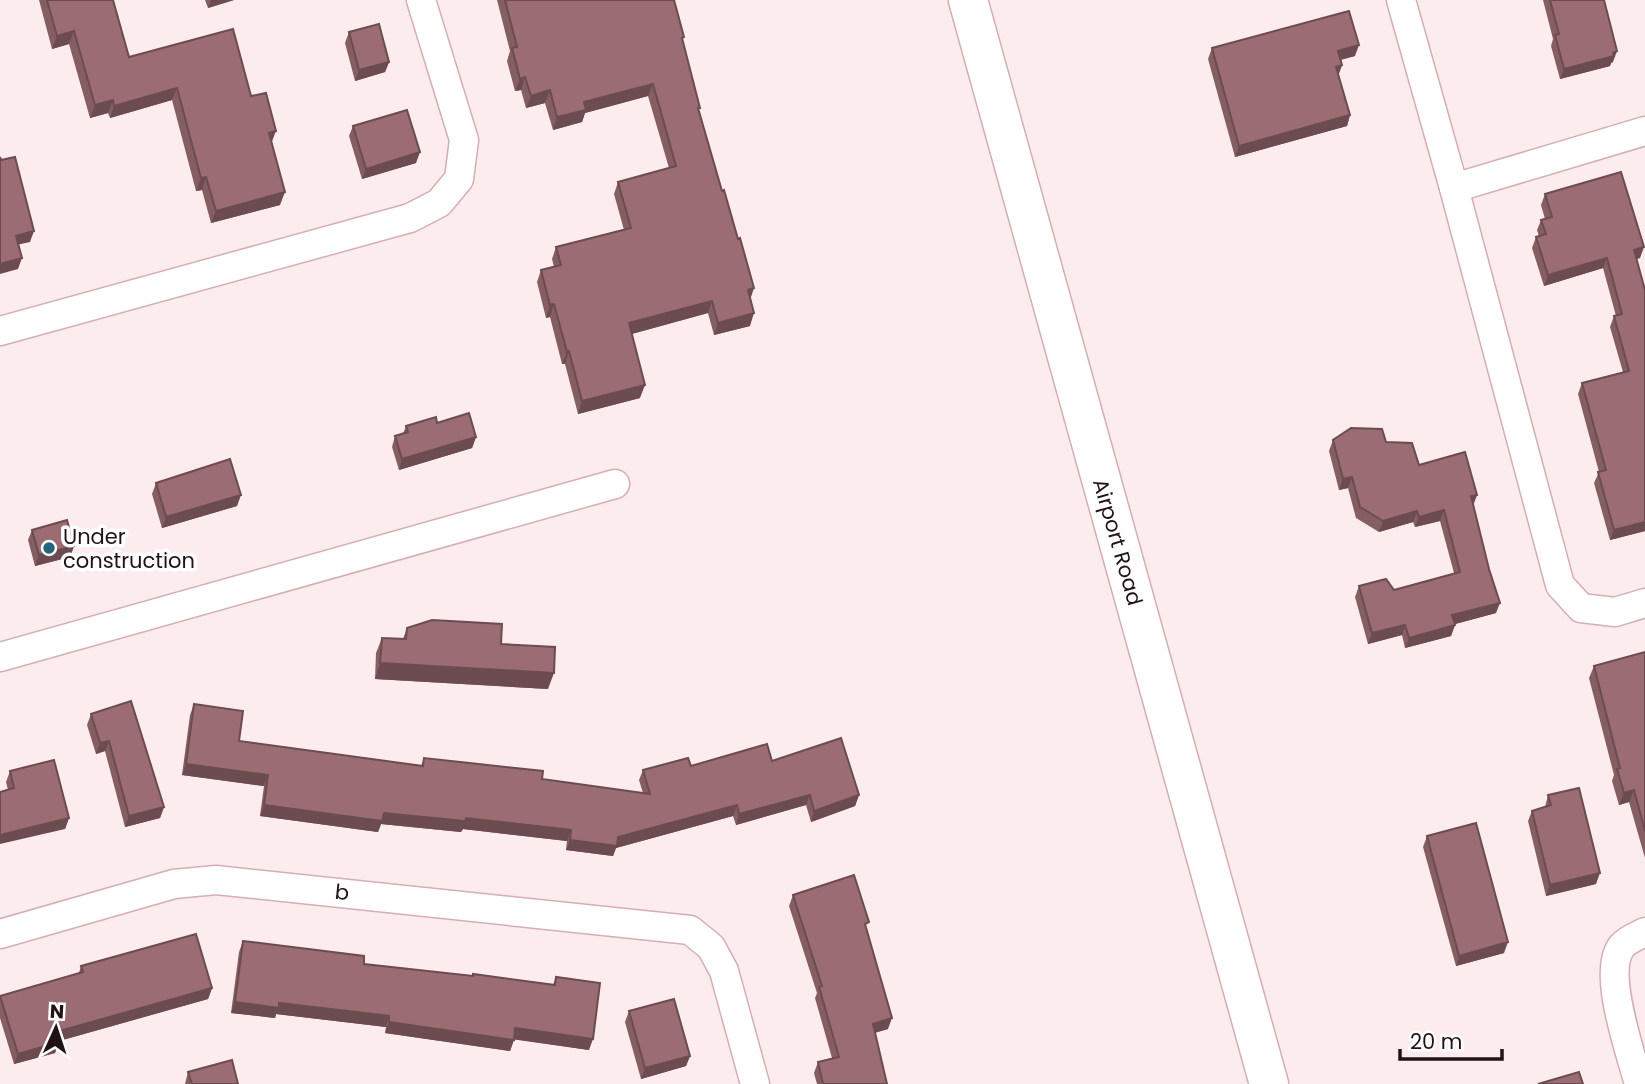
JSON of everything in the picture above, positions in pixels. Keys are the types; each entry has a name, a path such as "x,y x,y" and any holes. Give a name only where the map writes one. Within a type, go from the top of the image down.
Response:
{"main road":[{"name":"Airport Road","path":"968,0 1269,1084"}],"street":[{"path":"0,331 410,218 439,203 458,180 464,140 421,0"},
{"path":"1401,0 1560,585 1581,608 1615,612 1645,603"},
{"path":"1454,188 1645,131"},
{"path":"0,657 615,484"},
{"name":"b","path":"0,934 174,884 216,880 690,930 711,947 724,971 755,1084"},
{"path":"1639,1084 1616,1000 1614,965 1621,947 1645,932"}],"building":[{"path":"47,0 113,0 129,57 233,29 251,96 266,93 276,131 269,133 285,192 216,211 206,177 201,178 177,88 114,106 113,100 95,105 74,31 57,36"},
{"path":"505,0 674,0 698,108 754,288 748,290 754,313 718,323 712,301 629,323 645,385 582,401 569,351 567,352 554,304 550,305 541,270 561,265 556,247 631,228 618,182 676,166 653,84 584,102 586,110 557,117 550,90 531,96 525,77 520,79 512,48 517,47"},
{"path":"1550,0 1604,0 1617,51 1613,53 1614,56 1564,69"},
{"path":"1349,11 1359,45 1338,51 1342,65 1336,67 1350,115 1239,146 1212,48"},
{"path":"379,24 389,62 359,70 349,32"},
{"path":"407,110 420,152 366,169 353,126"},
{"path":"0,157 1,160 15,157 34,231 16,236 22,258 0,264"},
{"path":"1621,172 1644,247 1634,250 1645,290 1645,522 1614,530 1598,472 1606,470 1582,383 1629,371 1614,316 1622,314 1607,258 1548,275 1536,237 1546,234 1541,220 1552,217 1545,194"},
{"path":"469,413 476,437 402,459 395,436 408,432 406,426 436,417 437,423"},
{"path":"1351,428 1382,429 1386,442 1412,443 1419,465 1465,452 1477,495 1471,496 1500,603 1452,615 1455,625 1409,638 1405,625 1372,633 1359,586 1386,579 1394,590 1460,572 1444,510 1419,517 1417,511 1383,521 1360,507 1352,477 1343,479 1333,440"},
{"path":"230,459 241,495 166,517 156,483"},
{"path":"67,520 74,546 39,555 32,530"},
{"path":"432,620 502,624 501,644 555,647 554,673 380,663 382,638 406,639 407,628"},
{"path":"1645,652 1645,831 1634,790 1624,793 1594,666"},
{"path":"131,701 164,807 129,816 109,741 100,743 91,714"},
{"path":"194,704 243,711 239,741 423,766 424,758 543,771 542,779 650,794 643,770 688,758 691,766 767,744 772,761 841,738 859,795 814,811 810,795 739,814 737,805 618,837 617,846 570,840 571,830 466,818 465,821 384,813 382,821 264,805 268,775 186,764"},
{"path":"54,760 69,818 0,835 0,792 14,788 10,771"},
{"path":"1579,788 1600,873 1550,885 1532,811 1551,805 1548,795"},
{"path":"1476,823 1508,942 1459,956 1427,836"},
{"path":"854,875 869,922 865,924 892,1018 873,1024 887,1084 823,1084 818,1062 839,1057 819,987 822,986 793,895"},
{"path":"196,934 212,988 56,1032 59,1042 18,1054 0,996 83,972 81,966"},
{"path":"243,941 364,956 364,964 555,985 556,977 600,983 593,1039 515,1028 514,1040 389,1022 389,1016 279,1003 279,1008 235,1002"},
{"path":"674,999 690,1056 645,1068 629,1011"},
{"path":"232,1060 238,1084 192,1084 188,1072"},
{"path":"1579,1072 1583,1084 1538,1084"}],"place":[{"name":"Under construction","path":"49,548"}]}
